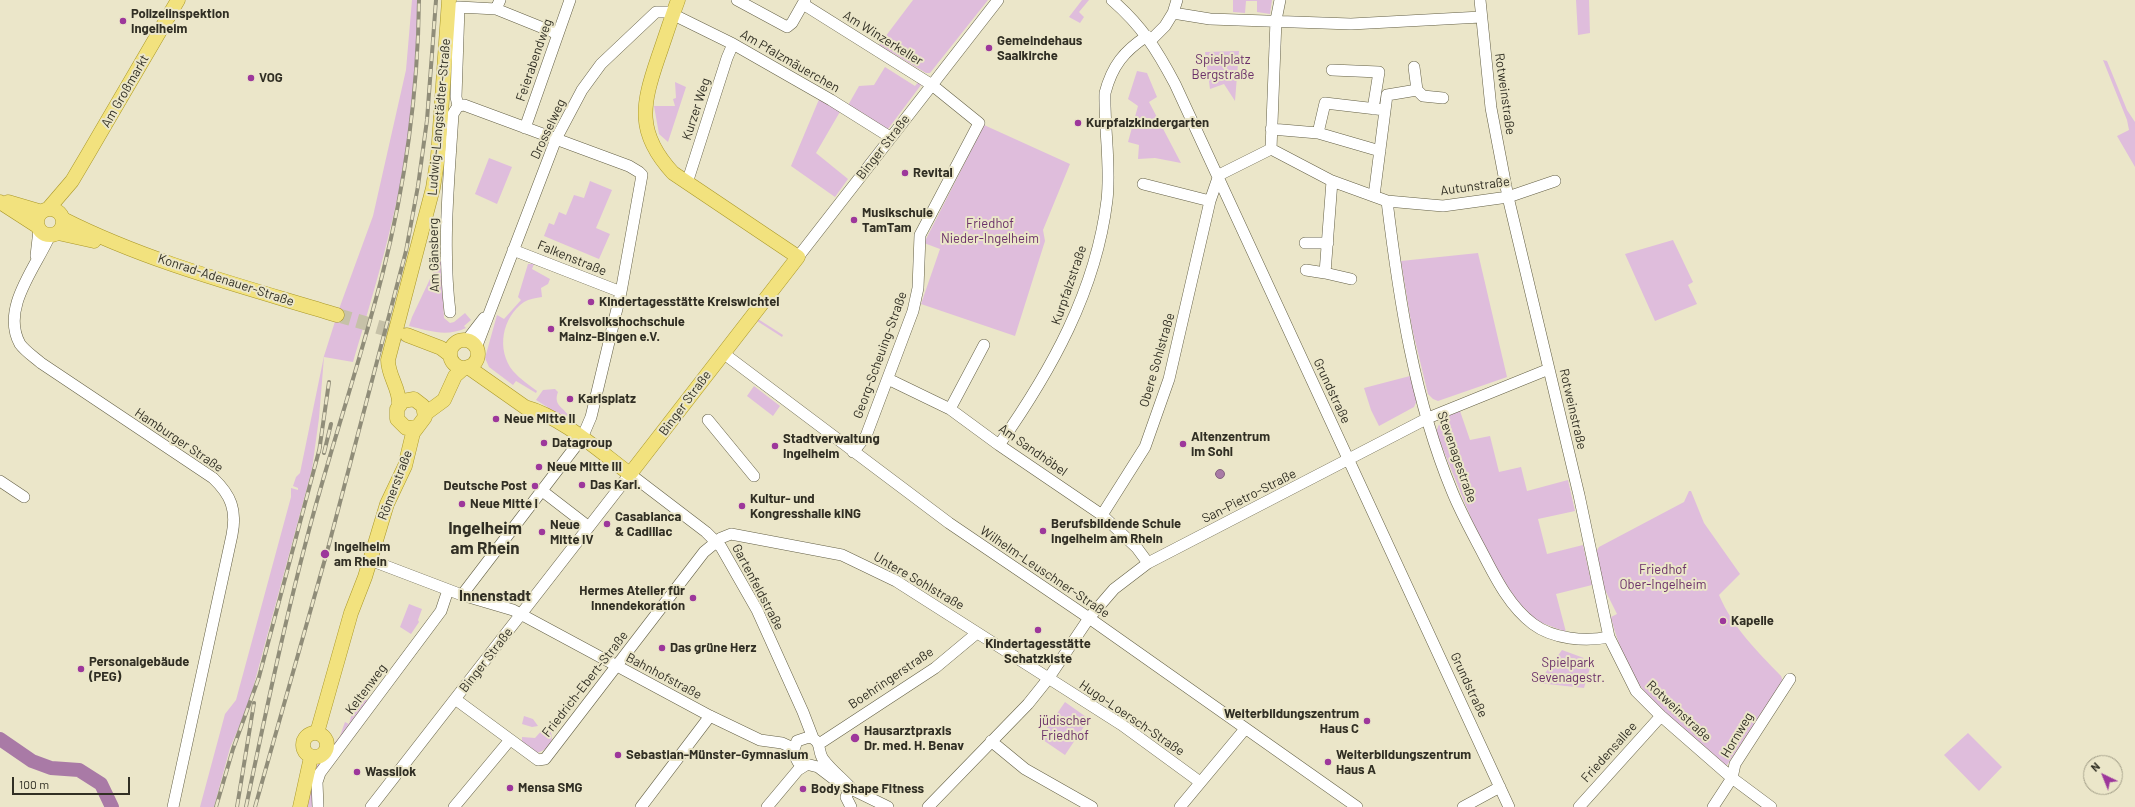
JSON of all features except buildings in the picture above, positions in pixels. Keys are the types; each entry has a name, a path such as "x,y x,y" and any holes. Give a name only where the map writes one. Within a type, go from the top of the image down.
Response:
{"main road":[{"name":"Am Großmarkt","path":"54,214 178,0"},
{"path":"678,0 647,90 645,121 653,146 662,161 687,183 798,257"},
{"name":"Ludwig-Langstädter-Straße","path":"399,404 398,392 388,366 391,349 434,188 454,4"},
{"name":"Konrad-Adenauer-Straße","path":"0,201 54,214 116,244 236,286 337,316"},
{"name":"Konrad-Adenauer-Straße","path":"0,201 46,231 97,242 116,244"},
{"path":"54,214 63,227 46,231 38,218 54,214"},
{"name":"Binger Straße","path":"630,474 798,257"},
{"path":"411,336 464,355 496,387 525,407 543,413 582,438 630,474"},
{"name":"Ludwig-Langstädter-Straße","path":"391,349 394,368 405,390 420,405"},
{"path":"399,404 405,400 420,405 430,401 436,396 450,370 464,355"},
{"name":"Römerstraße","path":"351,612 357,575 369,531 380,501 403,452 405,441 402,426 396,416 399,404"},
{"name":"Römerstraße","path":"300,807 311,757 303,749 303,742 310,734 317,733 351,612 370,560 389,499 405,466 413,433 422,423 420,405"},
{"path":"402,426 410,428 417,427"}],"street":[{"name":"Feierabendweg","path":"526,128 570,0"},
{"path":"736,0 787,27 792,23 804,2"},
{"name":"Binger Straße","path":"798,257 998,0"},
{"name":"Grundstraße","path":"1112,0 1132,18 1149,38 1175,84 1509,807"},
{"name":"Kurpfalzstraße","path":"999,445 1026,407 1050,368 1066,336 1091,272 1107,199 1105,93 1109,79 1121,57 1127,50 1149,38 1164,26 1173,13 1177,0"},
{"path":"1218,175 1270,149 1276,20 1280,0"},
{"name":"Rotweinstraße","path":"1480,0 1491,108 1508,197 1549,369 1609,637 1636,691 1661,716 1732,778 1771,807"},
{"name":"Am Winzerkeller","path":"804,2 932,85"},
{"path":"454,4 498,5 558,34"},
{"name":"Am Gänsberg","path":"450,312 447,287 446,244 453,114 458,106 456,97 454,4"},
{"name":"Drosselweg","path":"464,355 496,299 513,250 556,139 582,90 601,64 652,15 663,11 673,14"},
{"path":"1173,13 1210,19 1276,20 1351,24 1481,17"},
{"name":"Am Pfalzmäuerchen","path":"673,14 733,44 831,100 890,137"},
{"name":"Kurzer Weg","path":"687,183 727,58 733,44"},
{"path":"1414,68 1417,90 1423,96 1443,98"},
{"path":"1332,70 1378,72 1373,109"},
{"name":"Georg-Scheuing-Straße","path":"853,452 866,436 913,311 918,288 920,235 979,123 932,85"},
{"path":"1374,196 1387,95 1417,90"},
{"path":"1318,133 1325,103 1385,110"},
{"path":"458,106 464,105 629,166 641,173 620,292 591,417 582,438 462,595"},
{"path":"1271,129 1318,133 1380,151"},
{"name":"Autunstraße","path":"1270,149 1332,182 1387,201 1443,206 1508,197 1555,181"},
{"name":"Obere Sohlstraße","path":"1102,515 1145,447 1166,386 1186,312 1210,201 1218,175"},
{"path":"1325,273 1332,182"},
{"path":"1143,184 1210,201"},
{"name":"Stevenagestraße","path":"1387,201 1398,286 1411,353 1428,418 1452,490 1489,565 1511,602 1530,621 1545,631 1562,637 1582,639 1609,637"},
{"name":"Hamburger Straße","path":"46,231 34,263 19,295 15,311 15,325 20,344 41,363 213,478 228,495 234,510 232,535 173,807"},
{"path":"1305,243 1328,243"},
{"name":"Falkenstraße","path":"513,250 620,292"},
{"path":"1306,270 1350,279"},
{"path":"950,409 984,345"},
{"name":"Wilhelm-Leuschner-Straße","path":"723,353 949,523 1089,618 1357,807"},
{"name":"San-Pietro-Straße","path":"928,807 1028,704 1048,679 1089,618 1114,589 1148,563 1428,418 1549,369"},
{"name":"Am Sandhöbel","path":"888,378 950,409 999,445 1102,515 1137,548 1148,563"},
{"path":"708,420 754,476"},
{"name":"Binger Straße","path":"371,807 630,474"},
{"name":"Gartenfeldstraße","path":"630,474 717,542 725,552 757,610 818,745"},
{"path":"0,481 24,497"},
{"path":"541,490 589,527"},
{"name":"Untere Sohlstraße","path":"717,542 731,534 842,555 896,581 1048,679"},
{"name":"Friedrich-Ebert-Straße","path":"455,700 509,741 538,760 545,759 704,552 717,542"},
{"name":"Bahnhofstraße","path":"370,560 462,595 513,610 710,716 760,740 782,743 793,748"},
{"name":"Keltenweg","path":"318,807 317,782 320,774 441,611 448,590"},
{"name":"Boehringerstraße","path":"818,745 935,668 977,633"},
{"name":"Hugo-Loersch-Straße","path":"1048,679 1122,725 1200,782"},
{"name":"Hornweg","path":"1713,807 1732,778 1734,764 1790,679"},
{"name":"Gartenfeldstraße","path":"798,702 801,739"},
{"path":"641,807 710,716"},
{"name":"Friedensallee","path":"1579,807 1661,716"},
{"path":"1180,807 1245,729"},
{"path":"778,793 795,759 793,748 801,739 818,745 825,761 850,787"},
{"path":"454,807 509,741"},
{"path":"991,741 1025,769 1092,807"},
{"path":"767,807 798,770 817,761 818,745"},
{"path":"795,759 808,765 818,767 839,783 850,787 888,807"},
{"path":"850,787 846,797 850,807"},
{"path":"1463,807 1500,787"}],"green space":[{"path":"412,0 418,0 415,71 410,119 399,190 384,255 353,362 324,357 319,418 312,469 249,703 230,748 214,807 200,807 225,714 236,700 291,497 291,488 298,490 298,488 293,486 296,477 300,473 324,356 339,309 373,216 406,70"},
{"path":"913,0 988,0 930,73 926,73 879,45"},
{"path":"1082,0 1089,0 1079,12 1084,17 1080,23 1069,17"},
{"path":"1233,0 1272,0 1270,14 1257,12 1257,1 1246,1 1245,13 1233,12"},
{"path":"1576,0 1589,0 1590,33 1578,35"},
{"name":"Spielplatz Bergstraße","path":"1239,51 1235,101 1224,84 1210,89 1205,52"},
{"path":"2103,60 2107,61 2127,110 2135,122 2135,167 2117,136 2129,130 2127,120"},
{"path":"885,67 915,86 919,81 921,85 888,129 884,129 847,107 859,86 874,85"},
{"path":"1137,71 1147,73 1157,97 1149,102 1181,163 1155,158 1138,159 1139,145 1128,142 1138,106 1128,99"},
{"path":"675,82 686,87 668,142 659,134 654,106 675,106 673,99 676,98"},
{"path":"820,97 841,110 816,153 848,179 835,197 791,166"},
{"name":"Friedhof Nieder-Ingelheim","path":"984,125 1070,164 1043,230 1045,241 1015,336 921,304 940,249 924,243"},
{"path":"489,158 512,167 497,204 475,194"},
{"path":"590,181 612,190 596,228 610,234 599,259 544,236 549,223 554,225 559,212 566,215 574,195 584,198"},
{"path":"1673,240 1693,282 1688,285 1697,304 1655,321 1625,254"},
{"path":"1478,253 1507,377 1438,401 1433,399 1428,394 1412,328 1401,261"},
{"path":"441,261 444,318 450,323 454,322 465,313 471,320 464,326 466,328 459,331 445,333 409,326 438,262"},
{"path":"528,264 534,264 532,269 550,279 548,284 541,288 542,297 530,299 524,302 511,316 506,325 503,344 504,353 513,371 537,391 536,393 516,381 513,385 489,367 485,358 497,315 504,319 521,300 518,297"},
{"path":"758,319 783,335 782,337 757,321"},
{"path":"1410,376 1417,400 1414,407 1379,426 1371,410 1364,388"},
{"path":"754,386 780,406 773,416 747,396"},
{"path":"555,389 558,392 557,400 559,405 568,415 565,418 536,400 543,390"},
{"path":"1460,411 1470,440 1490,436 1499,472 1521,467 1527,491 1568,480 1575,511 1538,519 1547,554 1583,545 1592,585 1556,594 1566,632 1537,621 1517,601 1494,566 1473,523 1436,432 1441,419"},
{"name":"Friedhof Ober-Ingelheim","path":"1689,491 1691,491 1704,523 1740,574 1719,595 1738,629 1781,676 1783,681 1725,768 1670,719 1650,698 1636,680 1623,654 1616,634 1611,617 1617,614 1604,588 1596,552 1599,547 1684,502"},
{"path":"409,604 422,609 418,620 419,622 411,634 400,627"},
{"name":"Spielpark Sevenagestr.","path":"1562,650 1592,661 1584,688 1538,683"},
{"path":"356,699 368,700 312,783 312,807 305,807 315,768 340,736 345,722 349,724"},
{"name":"jüdischer Friedhof","path":"1065,702 1089,719 1065,755 1040,738"},
{"path":"524,716 533,719 538,726 532,727 522,724"},
{"path":"543,729 550,731 552,735 550,745 544,750 537,753 522,743 522,737 535,738"},
{"path":"1968,733 2002,767 1979,791 1944,755"}],"shaded area":[{"path":"1220,469 1225,474 1220,479 1215,474"}],"waterway":[{"path":"0,739 32,761 51,768 79,770 101,784 112,807"}],"tunnel":[{"path":"337,315 406,335"}],"railway":[{"path":"246,807 277,663 303,555 320,489 374,307 390,242 404,173 409,139 416,69 419,0"},
{"path":"255,807 327,552 406,251 418,186 427,120 436,0"},
{"path":"319,452 329,382"},
{"path":"324,453 331,424"},
{"path":"216,807 233,749 259,677 320,447"},
{"path":"237,807 254,703"}],"place":[{"name":"Polizeiinspektion Ingelheim","path":"123,21"},
{"name":"Gemeindehaus Saalkirche","path":"989,48"},
{"name":"VOG","path":"251,78"},
{"name":"Kurpfalzkindergarten","path":"1078,123"},
{"name":"Revital","path":"905,173"},
{"name":"Musikschule TamTam","path":"854,220"},
{"name":"Kindertagesstätte Kreiswichtel","path":"591,302"},
{"name":"Kreisvolkshochschule Mainz-Bingen e.V.","path":"551,329"},
{"name":"Karlsplatz","path":"570,399"},
{"name":"Neue Mitte II","path":"496,419"},
{"name":"Datagroup","path":"544,443"},
{"name":"Altenzentrum im Sohl","path":"1183,444"},
{"name":"Stadtverwaltung Ingelheim","path":"775,446"},
{"name":"Neue Mitte III","path":"539,467"},
{"name":"Das Karl.","path":"582,485"},
{"name":"Deutsche Post","path":"535,486"},
{"name":"Neue Mitte I","path":"462,504"},
{"name":"Kultur- und Kongresshalle kING","path":"742,506"},
{"name":"Casablanca & Cadillac","path":"607,524"},
{"name":"Berufsbildende Schule Ingelheim am Rhein","path":"1043,531"},
{"name":"Neue Mitte IV","path":"542,532"},
{"name":"Ingelheim am Rhein","path":"325,554"},
{"name":"Hermes Atelier für Innendekoration","path":"693,598"},
{"name":"Kapelle","path":"1723,621"},
{"name":"Kindertagesstätte Schatzkiste","path":"1038,630"},
{"name":"Das grüne Herz","path":"662,648"},
{"name":"Personalgebäude (PEG)","path":"81,669"},
{"name":"Weiterbildungszentrum Haus C","path":"1367,721"},
{"name":"Hausarztpraxis Dr. med. H. Benav","path":"855,738"},
{"name":"Sebastian-Münster-Gymnasium","path":"618,755"},
{"name":"Weiterbildungszentrum Haus A","path":"1328,762"},
{"name":"Wassilok","path":"357,772"},
{"name":"Mensa SMG","path":"510,788"},
{"name":"Body Shape Fitness","path":"803,789"}],"district":[{"name":"Ingelheim am Rhein","path":"485,538"},
{"name":"Innenstadt","path":"495,596"}]}
